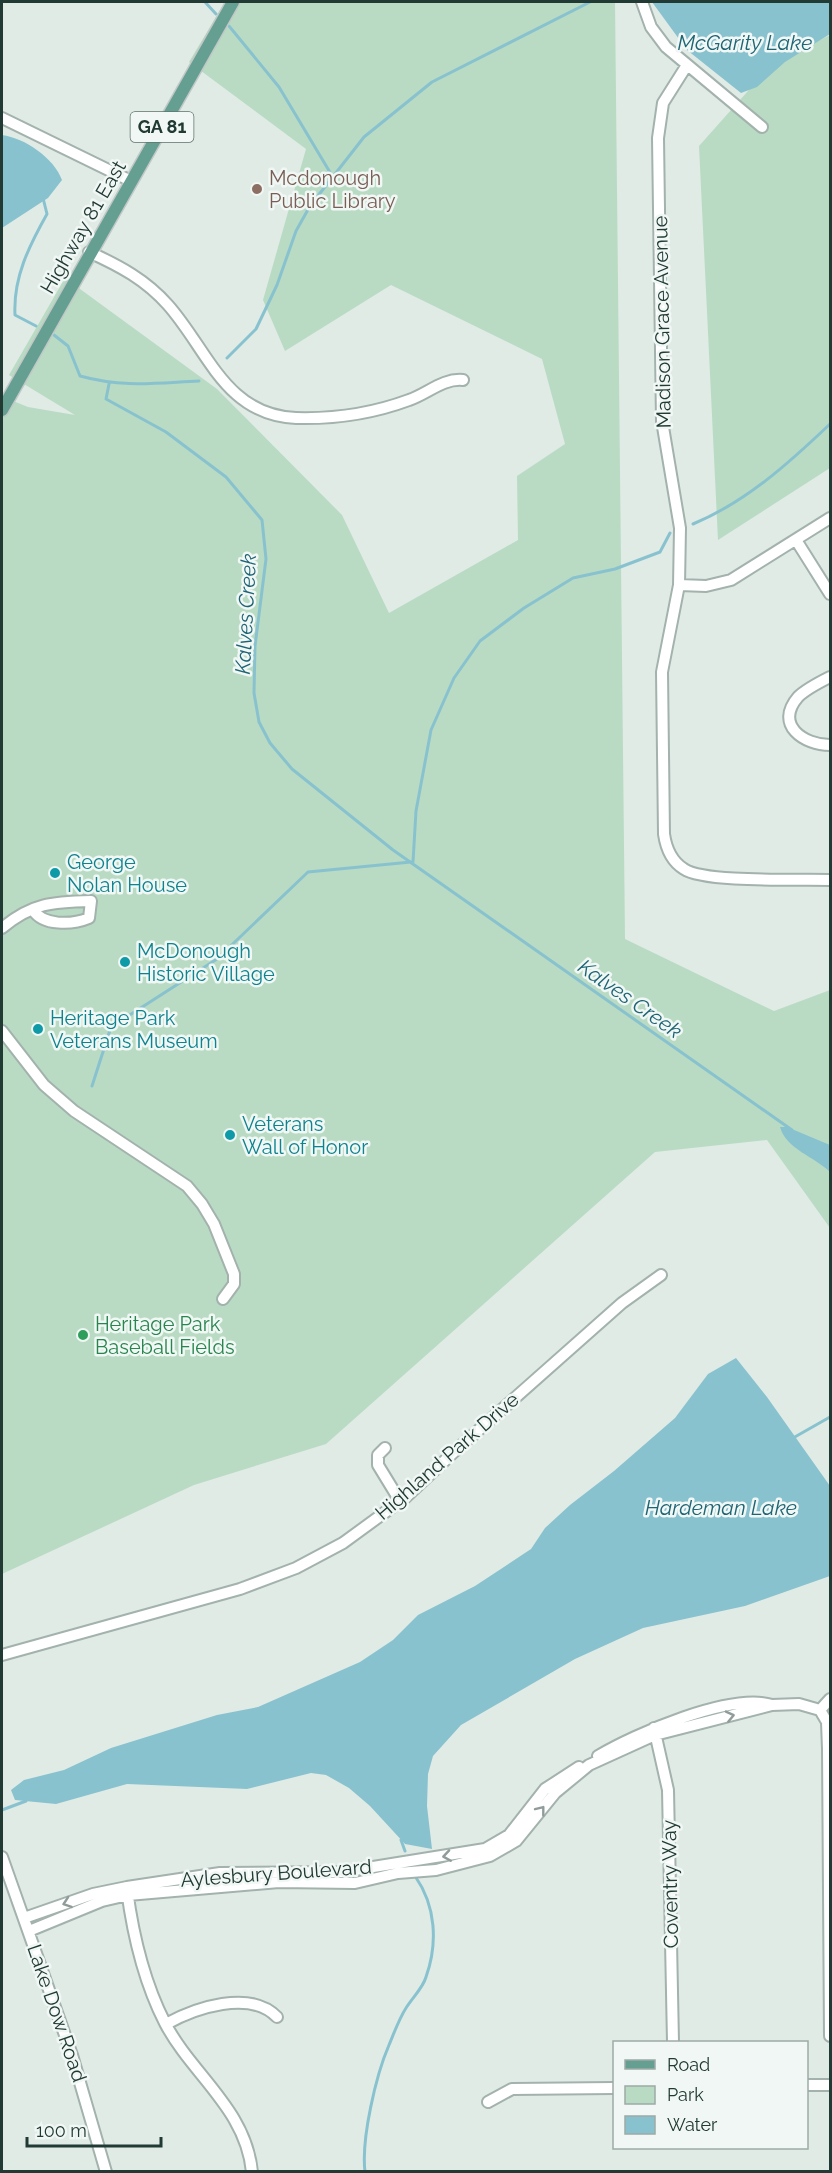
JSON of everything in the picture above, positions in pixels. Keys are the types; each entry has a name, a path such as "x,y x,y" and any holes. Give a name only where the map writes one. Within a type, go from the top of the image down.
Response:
{"main road":[{"name":"Highway 81 East","path":"2,410 89,252 132,181 233,2"}],"street":[{"path":"642,2 658,38 762,127"},
{"name":"Madison Grace Avenue","path":"687,65 663,103 658,138 662,422 680,528 679,585 662,672 663,834 670,855 685,871 696,874 831,880"},
{"path":"2,118 132,181"},
{"path":"89,252 126,268 146,283 186,326 229,390 265,413 296,418 369,412 409,400 450,381 464,380"},
{"path":"679,585 706,586 731,580 831,518"},
{"path":"796,540 831,594"},
{"path":"831,677 798,697 790,717 793,728 803,740 814,744 831,745"},
{"path":"2,928 20,913 33,910 41,904 97,900 89,918 83,920 50,922 37,917 33,910"},
{"path":"2,1031 44,1084 67,1104 187,1186 202,1204 214,1224 234,1274 234,1284 223,1299"},
{"name":"Highland Park Drive","path":"2,1655 240,1589 296,1568 343,1544 400,1501 622,1303 661,1275"},
{"path":"385,1448 378,1455 378,1466 400,1501"},
{"path":"830,1699 820,1710 827,1722 828,1749 831,2036"},
{"name":"Aylesbury Boulevard","path":"24,1918 98,1892 127,1891 220,1873 342,1872 484,1849 501,1842 513,1831 541,1794 554,1782 634,1735 655,1732 749,1701 772,1705 799,1704 820,1710"},
{"name":"Coventry Way","path":"655,1732 668,1790 674,2041"},
{"name":"Lake Dow Road","path":"2,1857 87,2100 106,2172"},
{"path":"127,1891 135,1940 166,2024 242,2128 250,2151 252,2172"},
{"name":"Aylesbury Boulevard","path":"29,1931 127,1891"},
{"path":"166,2024 203,2008 228,2004 264,2007 277,2017"},
{"path":"808,2085 831,2085"},
{"path":"488,2102 512,2089 613,2088"}],"green space":[{"path":"225,2 615,2 625,939 774,1011 830,990 830,1228 767,1140 655,1152 326,1444 194,1485 2,1574 2,410 8,399 28,407 75,415 9,375 65,278 217,389 342,515 389,613 518,540 517,476 565,444 542,359 391,285 285,351 263,300 306,149 189,62"},
{"path":"830,35 830,468 718,540 699,146 773,63"}],"water":[{"name":"McGarity Lake","path":"652,2 830,2 830,34 785,62 757,87 741,93 687,50"},
{"path":"2,135 20,140 38,150 52,164 62,180 48,198 2,228"},
{"path":"780,1127 787,1127 830,1145 830,1172 788,1141"},
{"name":"Hardeman Lake","path":"736,1358 767,1397 830,1486 830,1576 745,1606 643,1628 575,1659 461,1725 433,1756 428,1774 427,1806 432,1849 405,1844 370,1806 349,1788 326,1775 311,1773 247,1789 127,1784 56,1804 15,1800 11,1790 24,1780 64,1770 111,1748 217,1715 258,1707 360,1662 393,1640 418,1615 475,1586 531,1549 545,1528 570,1505 614,1471 675,1418 708,1374"}],"waterway":[{"path":"205,2 216,14"},
{"path":"227,358 256,329 277,285 296,231 310,206 364,137 432,82 590,2"},
{"path":"229,26 279,87 334,179"},
{"name":"Kalves Creek","path":"36,326 15,315 15,301 24,263 47,214 43,198"},
{"path":"54,335 68,346 80,376 125,383 199,381"},
{"name":"Kalves Creek","path":"109,384 106,399 166,432 226,477 262,520 266,559 255,646 254,693 259,722 270,743 292,769 393,850 792,1130"},
{"path":"693,524 749,493 783,467 830,424"},
{"path":"413,862 416,811 431,730 454,678 480,641 524,608 573,578 615,569 660,552 670,533"},
{"name":"Kalves Creek","path":"92,1086 111,1027 217,959 308,872 411,862"},
{"path":"793,1438 830,1417"},
{"path":"2,1810 26,1801"},
{"path":"401,1840 405,1851"},
{"path":"365,2172 367,2125 379,2073 401,2017 425,1981 430,1964 433,1938 431,1912 415,1876"}],"place":[{"name":"Mcdonough Public Library","path":"257,189"},
{"name":"George Nolan House","path":"55,873"},
{"name":"McDonough Historic Village","path":"125,962"},
{"name":"Heritage Park Veterans Museum","path":"38,1029"},
{"name":"Veterans Wall of Honor","path":"230,1135"},
{"name":"Heritage Park Baseball Fields","path":"83,1335"}]}
